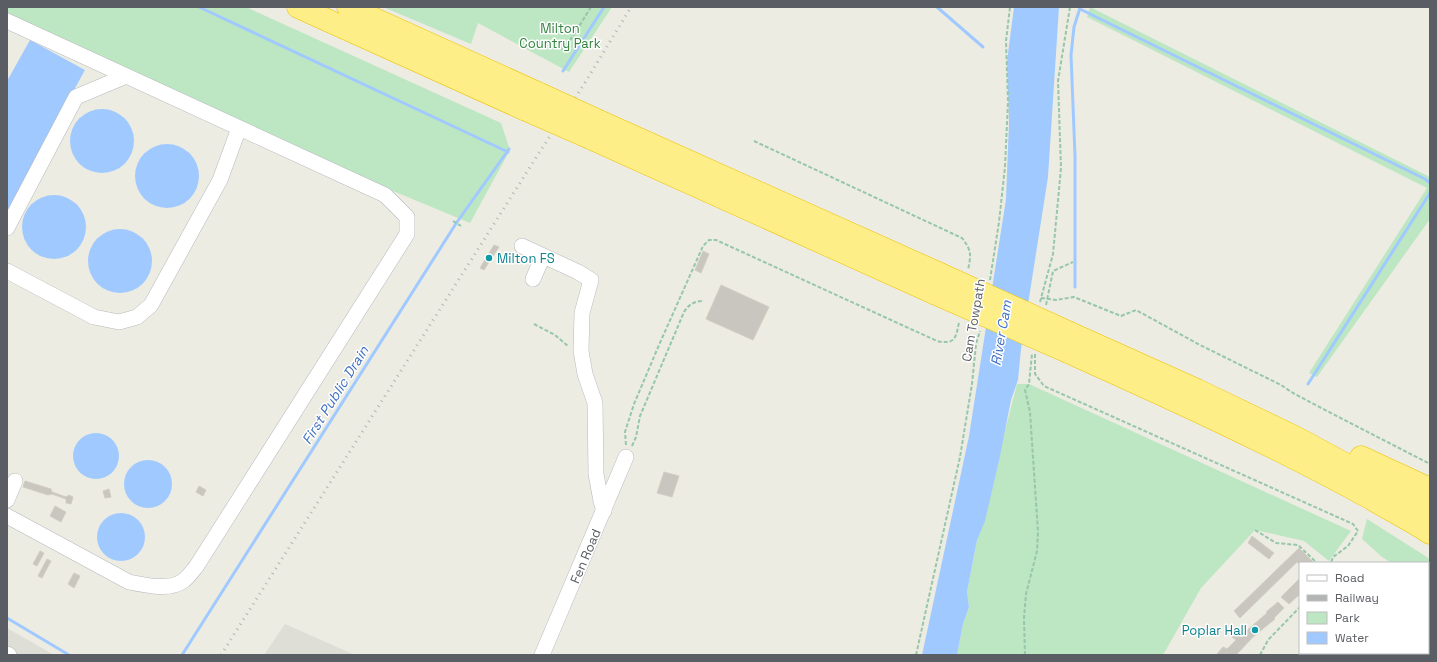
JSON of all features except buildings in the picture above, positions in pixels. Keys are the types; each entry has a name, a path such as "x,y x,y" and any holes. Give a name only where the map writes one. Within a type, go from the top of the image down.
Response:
{"highway":[{"path":"298,7 533,102 1069,343 1192,408 1331,477 1430,533"},
{"path":"348,7 533,102"},
{"path":"1069,343 1197,390 1297,438 1430,510"},
{"path":"1297,438 1336,446 1430,489"}],"street":[{"path":"7,21 385,195 407,217 407,234 196,567 183,582 168,586 150,587 129,582 49,531 7,516"},
{"path":"7,228 76,97 126,76"},
{"path":"7,271 94,317 119,322 137,317 151,305 220,180 239,128"},
{"path":"522,246 578,272 591,280 582,313 581,351 595,403 596,474 604,511"},
{"path":"533,279 543,256"},
{"name":"Fen Road","path":"542,655 626,457"},
{"path":"7,500 15,481"}],"path":[{"path":"562,50 573,36 591,7"},
{"name":"Cam Towpath","path":"990,280 999,222 1005,167 1008,102 1006,41 1010,7"},
{"path":"754,141 962,238 969,247 971,256 968,270"},
{"path":"453,221 461,226"},
{"path":"626,457 625,432 634,404 703,246 709,240 716,240 937,341 946,343 952,340 956,335 959,321"},
{"path":"1046,306 1053,270 1073,262"},
{"path":"1040,298 1056,300 1074,297 1121,316 1136,310 1200,345 1282,385 1293,393 1326,411 1430,464"},
{"path":"626,457 636,437 640,416 651,388 684,312 688,306 695,302 704,300"},
{"path":"534,324 556,335 583,360"},
{"name":"Cam Towpath","path":"916,655 960,457 972,384 976,344 983,325"},
{"path":"1036,352 1034,359 1035,374 1044,386 1353,524 1358,531 1348,546 1333,557 1331,562"},
{"path":"1256,530 1276,543 1298,545 1316,562"},
{"path":"1260,655 1268,640 1299,608"}],"shaded area":[{"path":"285,624 355,655 264,655"},
{"path":"7,628 54,655 7,655"}],"green space":[{"path":"7,7 246,7 501,123 510,150 470,223 261,136 7,17"},
{"name":"Milton Country Park","path":"383,7 612,7 569,72 478,23 471,44"},
{"path":"1090,7 1430,177 1430,219 1317,377 1309,373 1427,188 1087,17"},
{"path":"1017,384 1029,384 1351,531 1329,561 1304,541 1255,530 1201,588 1163,655 957,655 963,624 969,607 967,592 977,540"},
{"path":"1367,519 1430,559 1430,587 1429,562 1390,562 1382,557 1362,539"}],"water":[{"name":"River Cam","path":"1014,7 1059,7 1048,177 1021,349 1018,380 1011,400 985,521 977,540 967,592 969,607 963,624 957,655 922,655 969,436 1006,199 1009,122 1007,61"},
{"path":"30,40 85,70 7,213 7,81"},
{"path":"102,109 114,111 125,118 132,129 134,141 132,153 125,164 114,171 102,173 90,171 79,164 72,153 70,141 72,129 79,118 90,111"},
{"path":"167,144 179,146 190,153 197,164 199,176 197,188 190,199 179,206 167,208 155,206 144,199 137,188 135,176 137,164 144,153 155,146"},
{"path":"54,195 66,197 77,204 84,215 86,227 84,239 77,250 66,257 54,259 42,257 31,250 24,239 22,227 24,215 31,204 42,197"},
{"path":"120,229 132,231 143,238 150,249 152,261 150,273 143,284 132,291 120,293 108,291 97,284 90,273 88,261 90,249 97,238 108,231"},
{"path":"96,433 109,437 115,443 119,456 115,469 109,475 96,479 83,475 77,469 73,456 77,443 83,437"},
{"path":"143,460 153,460 165,467 172,479 172,489 165,501 153,508 143,508 135,504 128,497 124,489 124,479 128,471 135,464"},
{"path":"116,513 126,513 135,517 141,523 145,532 145,542 141,551 135,557 126,561 116,561 107,557 101,551 97,542 97,532 101,523 107,517"}],"waterway":[{"path":"199,7 508,152"},
{"path":"563,71 604,7"},
{"path":"937,7 983,47"},
{"path":"1075,287 1075,156 1071,55 1074,27 1080,8"},
{"path":"1080,9 1425,179 1430,183"},
{"name":"First Public Drain","path":"182,655 457,222 509,149"},
{"path":"1308,384 1430,193"},
{"name":"First Public Drain","path":"7,618 69,655"}],"railway":[{"path":"221,655 537,156 583,86 631,7"}],"place":[{"name":"Milton FS","path":"489,258"},
{"name":"Poplar Hall","path":"1255,630"}]}
